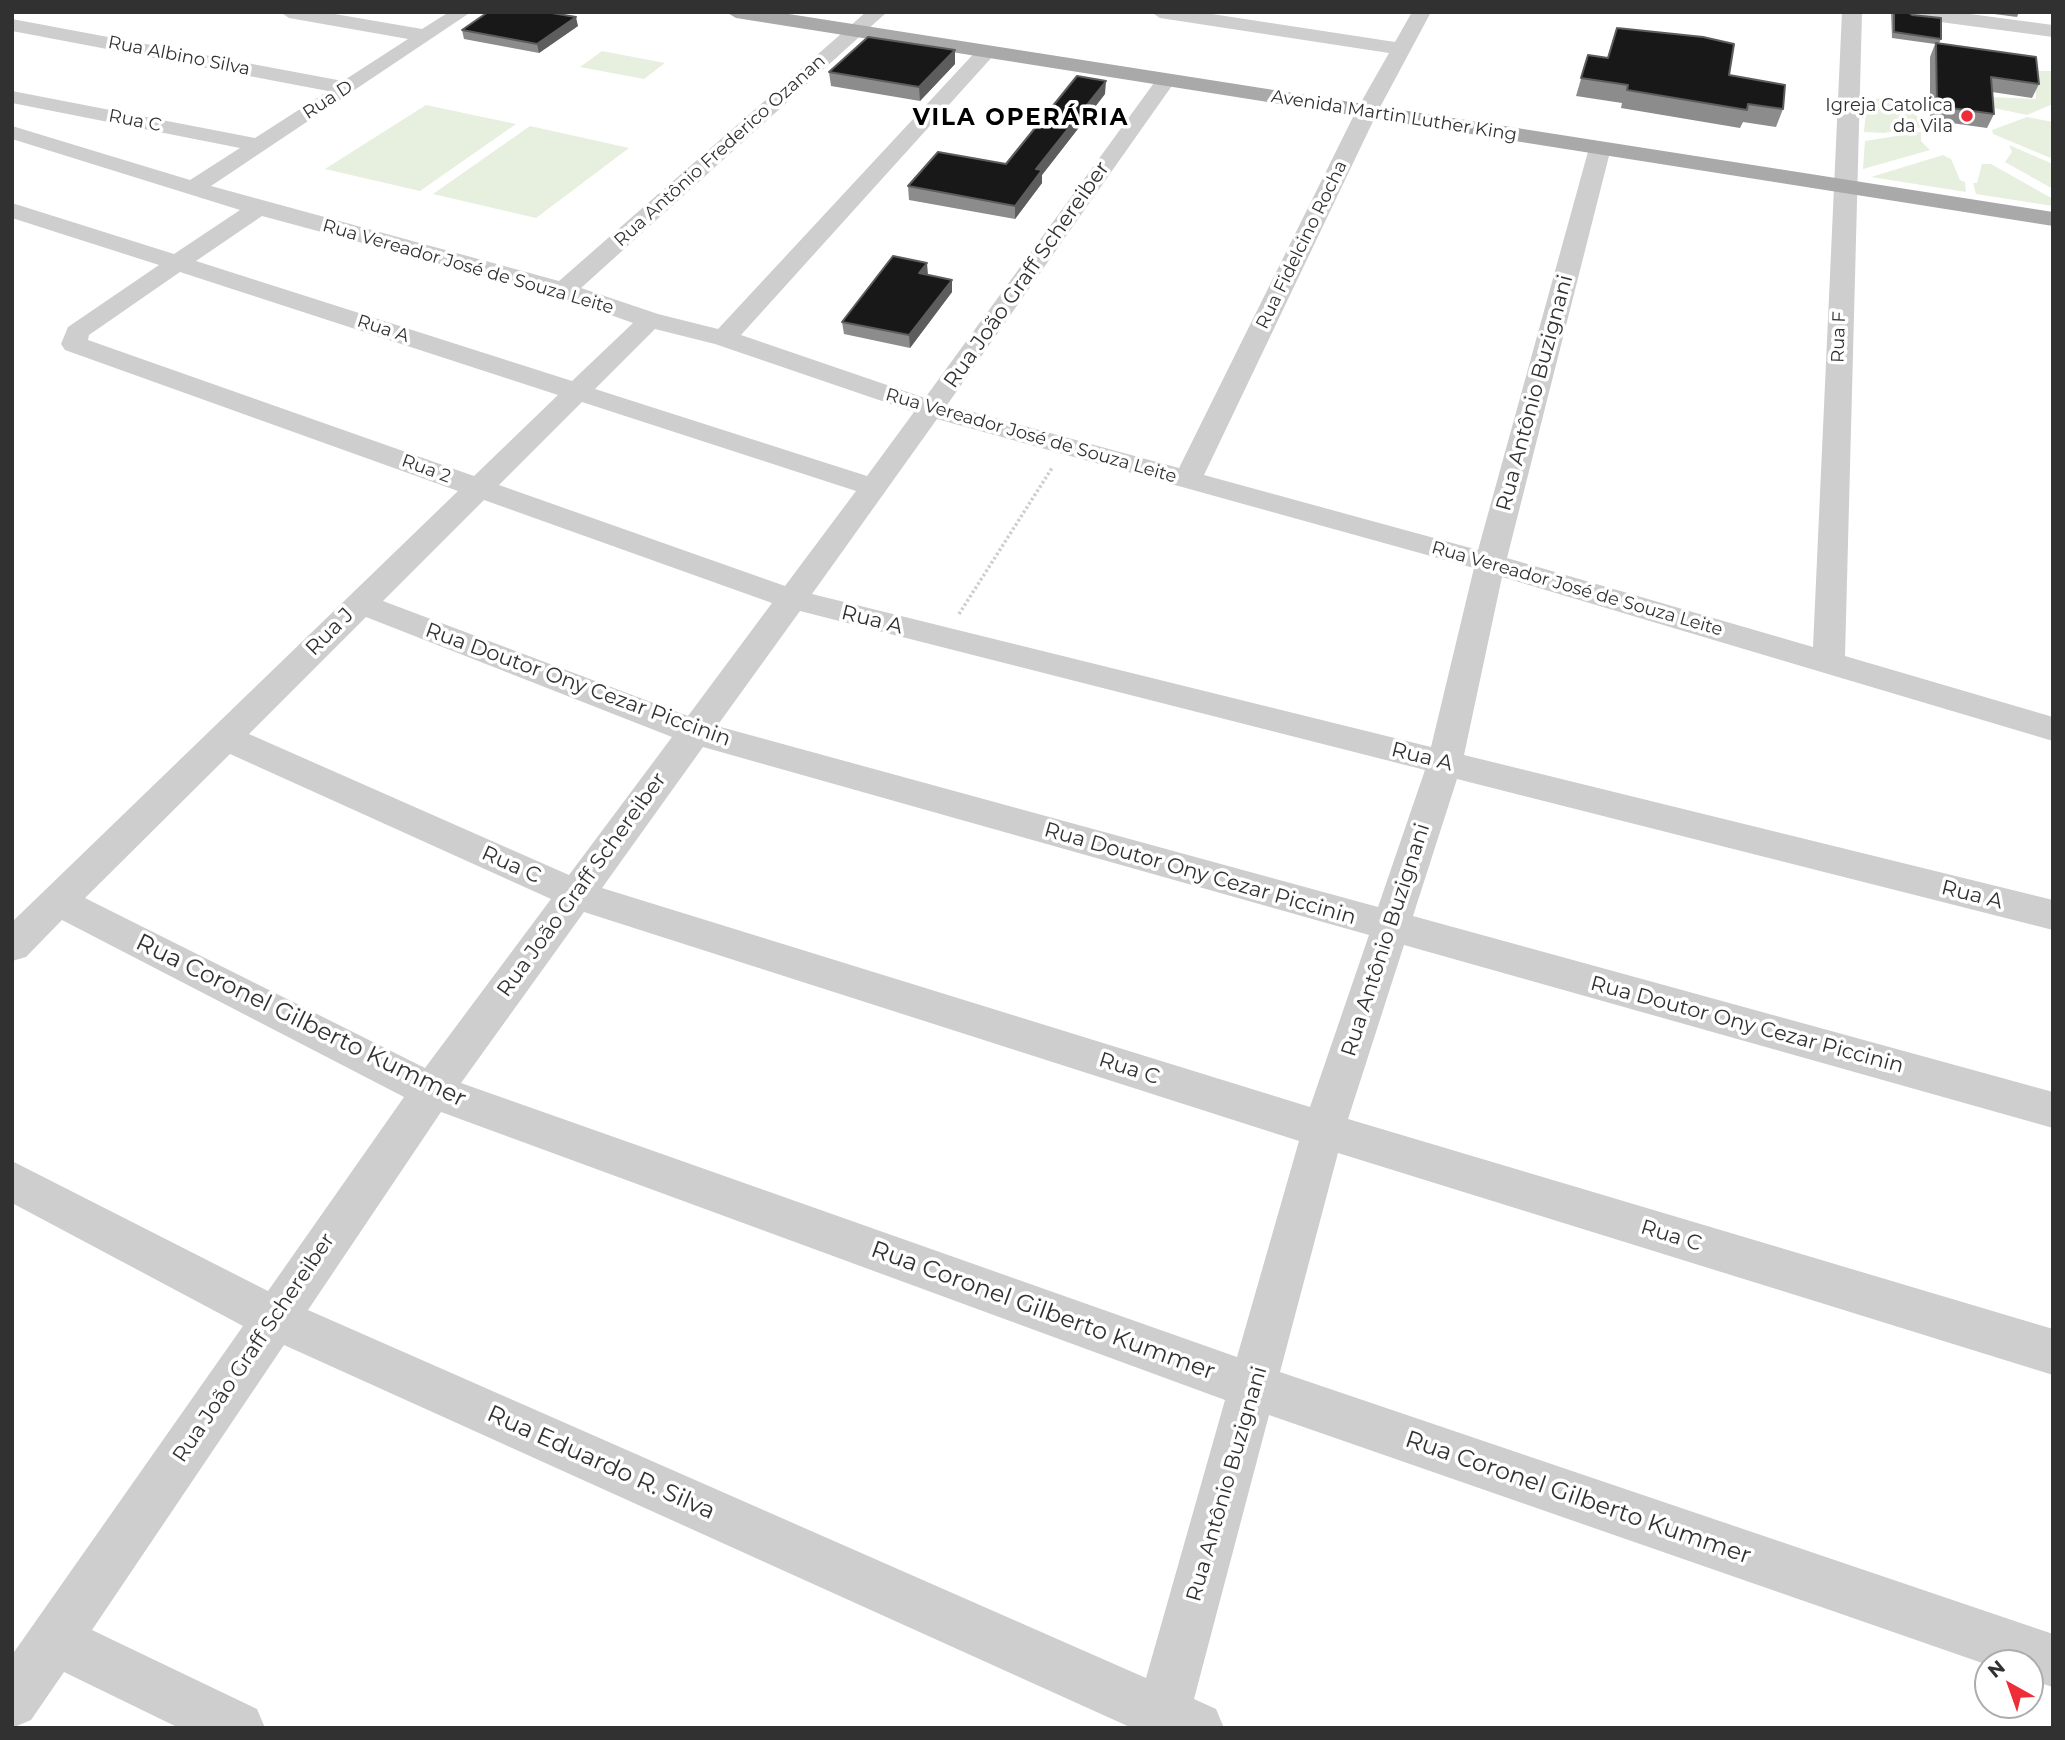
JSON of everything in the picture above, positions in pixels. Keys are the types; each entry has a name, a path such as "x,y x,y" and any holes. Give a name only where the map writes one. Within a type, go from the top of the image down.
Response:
{"main road":[{"name":"Avenida Martin Luther King","path":"736,12 2053,219"}],"street":[{"path":"289,12 426,36"},
{"name":"Rua D","path":"193,188 462,12"},
{"name":"Rua Antônio Frederico Ozanan","path":"564,290 878,12"},
{"path":"1160,12 1269,20 1401,49"},
{"name":"Rua Fidelcino Rocha","path":"1187,481 1367,111 1422,12"},
{"name":"Rua F","path":"1829,662 1852,12"},
{"path":"1910,12 2053,31"},
{"name":"Rua Albino Silva","path":"12,25 346,88"},
{"path":"724,338 986,52"},
{"name":"Rua João Graff Schereiber","path":"12,1701 432,1091 931,409 1166,80"},
{"name":"Rua C","path":"12,97 259,145"},
{"name":"Rua Vereador José de Souza Leite","path":"12,132 258,208 564,290 650,320 724,338 931,409 1490,563 2053,729"},
{"name":"Rua Antônio Buzignani","path":"1173,1723 1255,1387 1323,1130 1445,762 1490,563 1600,148"},
{"path":"178,263 258,208"},
{"name":"Rua A","path":"12,210 873,487"},
{"name":"Rua 2","path":"178,263 77,332 74,344 791,599"},
{"name":"Rua J","path":"12,946 476,487 650,320"},
{"name":"Rua A","path":"791,599 2053,915"},
{"name":"Rua Doutor Ony Cezar Piccinin","path":"359,603 694,732 2053,1110"},
{"name":"Rua C","path":"223,737 575,894 1323,1130 2053,1352"},
{"name":"Rua Coronel Gilberto Kummer","path":"58,901 432,1091 1255,1387 2053,1661"},
{"name":"Rua Eduardo R. Silva","path":"12,1181 274,1318 1173,1723"},
{"path":"55,1640 238,1728"}],"path":[{"path":"944,638 1066,447"}],"green space":[{"path":"602,51 665,63 644,79 580,67"},
{"path":"2035,71 2053,71 2053,104 2027,115 1989,107 1988,97 2036,99"},
{"path":"1884,98 1925,104 1913,114 1936,125 1884,133 1864,132 1867,100"},
{"path":"426,105 516,124 420,191 325,169"},
{"path":"2027,117 2053,122 2053,159 1993,134 1992,130"},
{"path":"530,126 629,148 536,218 433,194"},
{"path":"1921,132 1921,141 1930,150 1863,169 1865,141"},
{"path":"2009,145 2053,164 2053,189 2005,162 2012,152"},
{"path":"1943,155 1951,159 1960,180 1965,182 1966,192 1871,177"},
{"path":"1982,164 1991,164 2053,199 2053,206 1976,194 1973,183 1977,183"}],"building":[{"path":"488,12 546,12 576,17 537,44 462,30"},
{"path":"1894,12 1941,18 1941,39 1894,32"},
{"path":"1617,28 1703,37 1734,44 1729,75 1785,85 1783,109 1748,104 1747,110 1627,90 1628,85 1581,78 1588,55 1608,58"},
{"path":"868,37 955,50 919,87 829,72"},
{"path":"1936,43 2036,57 2039,84 1991,77 1994,114 1937,106"},
{"path":"1077,76 1106,81 1036,169 1042,170 1015,206 908,186 938,152 1006,164"},
{"path":"893,256 927,263 919,273 952,280 909,335 842,322"}],"place":[{"name":"Igreja Catolica da Vila","path":"1967,116"}],"district":[{"name":"VILA OPERÁRIA","path":"1021,118"}]}
